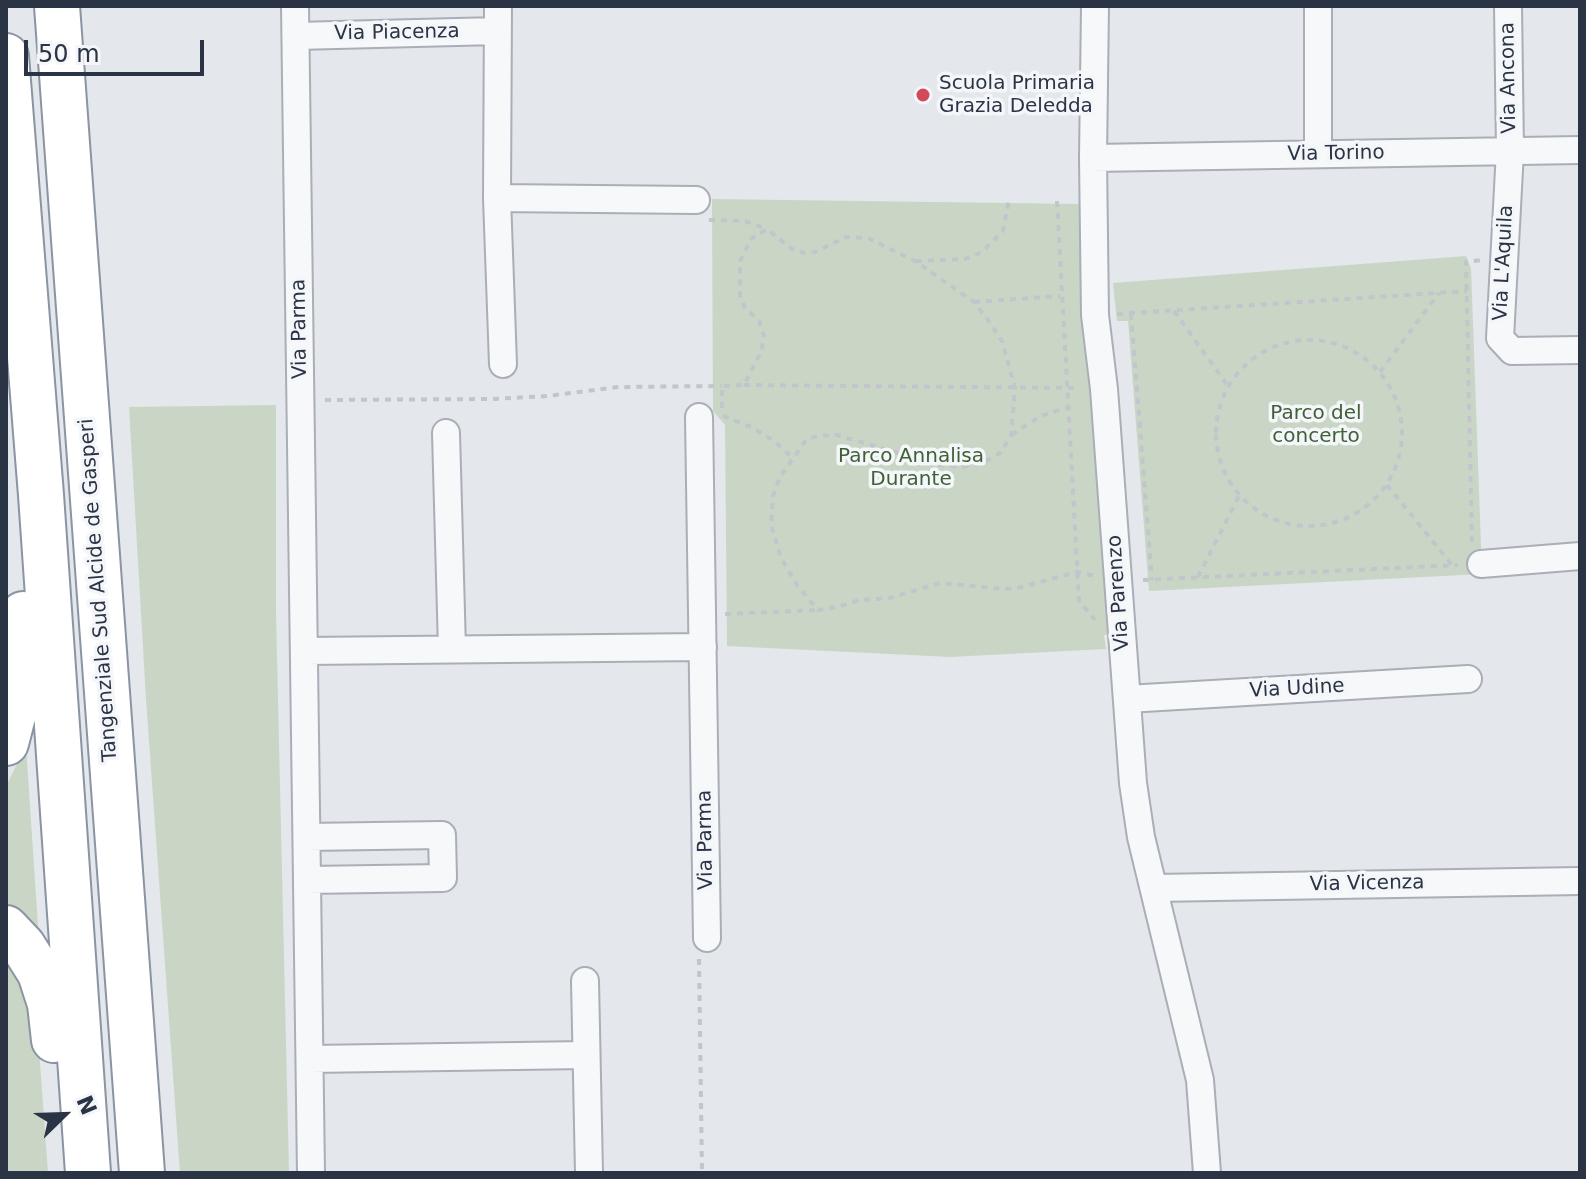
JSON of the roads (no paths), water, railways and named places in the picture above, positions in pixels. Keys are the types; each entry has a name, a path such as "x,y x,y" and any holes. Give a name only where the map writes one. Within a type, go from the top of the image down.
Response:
{"highway":[{"name":"Tangenziale Sud Alcide de Gasperi","path":"57,6 142,1173"},
{"path":"6,56 41,495 88,1173"},
{"path":"6,743 15,716 23,662 23,541 26,524 41,495"},
{"path":"6,928 32,959 46,988 61,1109 78,1173"}],"street":[{"name":"Via Parma","path":"295,6 311,1173"},
{"name":"Via Parenzo","path":"1095,6 1095,315 1104,389 1133,783 1141,837 1200,1080 1207,1173"},
{"path":"1318,6 1318,154"},
{"name":"Via Ancona","path":"1508,6 1510,151"},
{"name":"Via Piacenza","path":"296,36 498,18 497,198 503,364"},
{"name":"Via Torino","path":"1093,158 1580,150"},
{"name":"Via L'Aquila","path":"1510,151 1500,338 1512,351 1580,350"},
{"path":"497,198 696,200"},
{"name":"Via Parma","path":"699,417 703,946"},
{"path":"446,433 452,649"},
{"path":"1477,564 1580,556"},
{"path":"305,651 703,647"},
{"name":"Via Udine","path":"1127,699 1468,679"},
{"path":"307,837 442,835 443,878 307,880"},
{"name":"Via Vicenza","path":"1154,888 1580,881"},
{"path":"585,981 589,1173"},
{"path":"310,1059 586,1055"}],"place":[{"name":"Scuola Primaria Grazia Deledda","path":"923,95"}],"park label":[{"name":"Parco del concerto","path":"1316,426"},
{"name":"Parco Annalisa Durante","path":"911,468"}]}
